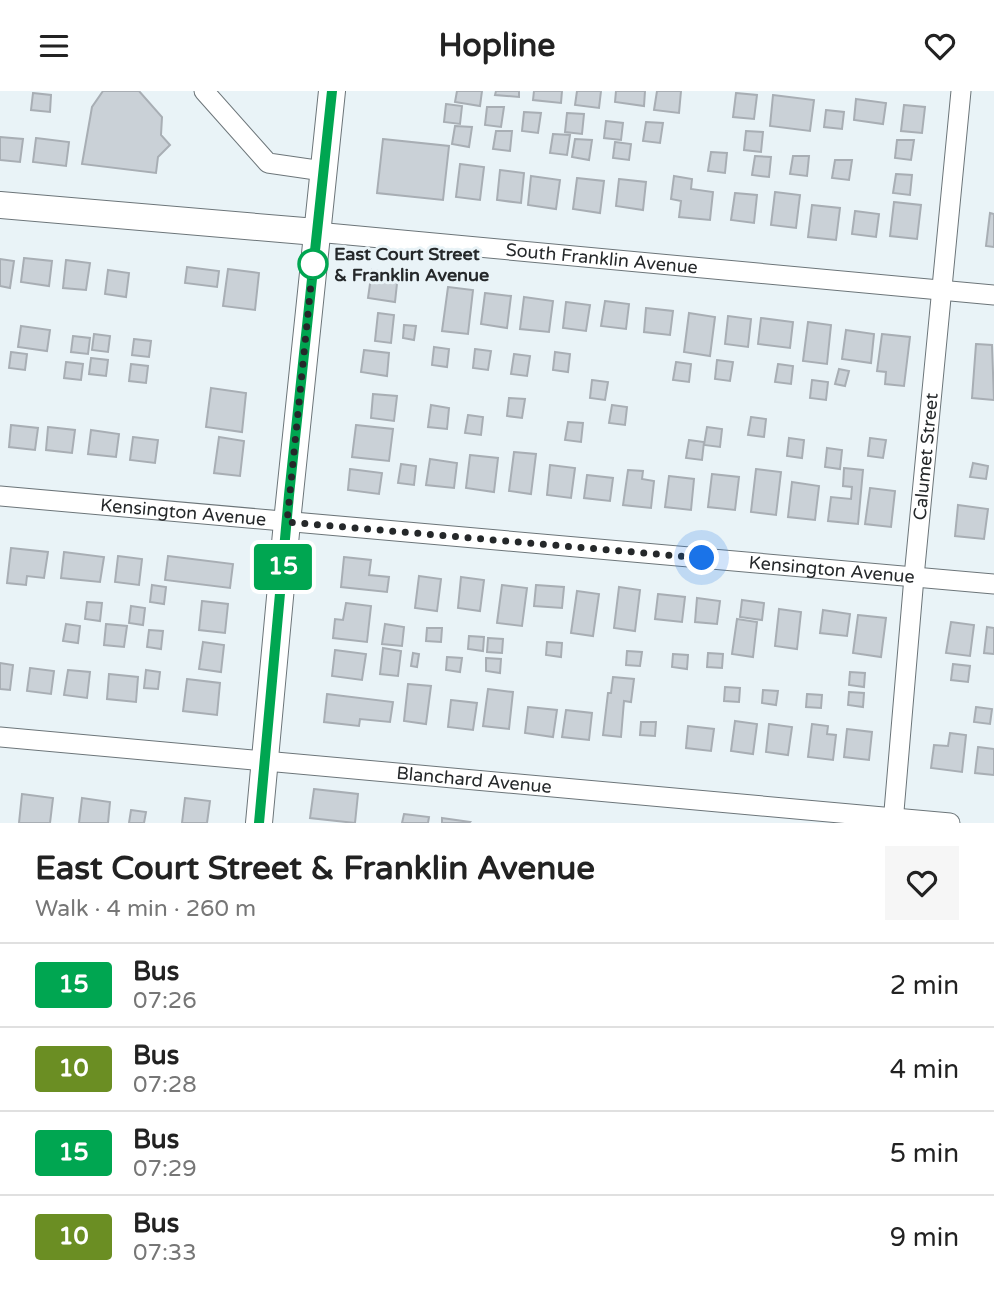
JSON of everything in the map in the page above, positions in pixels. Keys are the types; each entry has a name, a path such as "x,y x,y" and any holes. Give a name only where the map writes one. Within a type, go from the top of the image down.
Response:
{"main road":[{"path":"259,823 332,91"},
{"name":"South Franklin Avenue","path":"0,205 316,232"}],"street":[{"path":"204,91 268,163 323,171"},
{"name":"Calumet Street","path":"894,820 914,577 961,91"},
{"name":"South Franklin Avenue","path":"316,232 994,295"},
{"name":"Kensington Avenue","path":"0,496 994,584"},
{"name":"Blanchard Avenue","path":"0,737 950,823"}],"building":[{"path":"103,91 139,91 162,117 161,135 170,145 158,157 156,173 82,164 92,107"},
{"path":"457,91 482,91 480,106 455,102"},
{"path":"496,91 519,91 519,97 495,95"},
{"path":"534,91 562,91 561,103 533,100"},
{"path":"577,91 601,91 599,108 575,105"},
{"path":"616,91 645,91 644,106 615,102"},
{"path":"657,91 681,91 679,113 654,110"},
{"path":"33,93 51,95 50,112 31,110"},
{"path":"736,93 757,95 754,119 733,117"},
{"path":"773,95 814,100 810,131 770,126"},
{"path":"856,99 886,103 883,124 854,120"},
{"path":"446,104 462,106 460,124 444,122"},
{"path":"904,105 925,107 922,133 901,131"},
{"path":"487,107 504,107 501,127 485,125"},
{"path":"826,110 844,112 842,129 824,127"},
{"path":"524,112 541,113 538,133 522,131"},
{"path":"567,113 584,114 582,134 565,132"},
{"path":"606,121 623,123 621,140 604,138"},
{"path":"646,122 663,123 660,143 643,141"},
{"path":"455,126 472,127 469,147 452,144"},
{"path":"496,131 512,131 510,151 493,149"},
{"path":"746,131 763,132 761,152 744,150"},
{"path":"553,134 570,135 567,155 550,153"},
{"path":"0,137 23,139 20,162 0,160"},
{"path":"36,138 69,142 66,166 33,162"},
{"path":"383,139 449,146 443,200 377,193"},
{"path":"575,139 592,140 589,160 572,157"},
{"path":"897,140 914,140 911,160 895,158"},
{"path":"615,142 631,144 629,160 613,158"},
{"path":"711,152 727,153 725,173 708,171"},
{"path":"755,156 771,157 769,177 752,175"},
{"path":"793,156 809,156 807,176 790,174"},
{"path":"835,160 852,160 849,180 832,178"},
{"path":"460,164 484,167 480,200 456,197"},
{"path":"500,170 524,173 521,203 497,200"},
{"path":"896,174 912,175 910,195 893,193"},
{"path":"531,176 560,180 556,209 528,205"},
{"path":"674,176 692,179 691,189 713,192 710,220 679,217 681,201 671,199"},
{"path":"577,178 604,181 600,213 573,209"},
{"path":"619,179 646,182 643,210 616,206"},
{"path":"775,192 800,195 796,228 771,225"},
{"path":"735,193 757,195 754,223 731,220"},
{"path":"894,202 921,205 917,239 890,236"},
{"path":"812,205 840,208 836,240 808,237"},
{"path":"855,211 879,214 876,237 852,234"},
{"path":"990,213 994,214 994,247 986,246"},
{"path":"24,258 52,261 49,286 21,282"},
{"path":"0,259 14,261 10,288 0,286"},
{"path":"66,260 90,263 86,290 63,288"},
{"path":"187,267 219,271 217,287 185,283"},
{"path":"228,269 259,273 255,310 223,306"},
{"path":"108,270 129,273 126,297 105,294"},
{"path":"372,270 398,274 395,302 368,298"},
{"path":"448,287 473,290 468,334 442,331"},
{"path":"485,293 511,296 507,328 481,324"},
{"path":"524,297 553,301 549,332 520,329"},
{"path":"605,301 629,304 626,329 601,326"},
{"path":"566,302 590,305 586,331 563,328"},
{"path":"646,308 673,311 670,335 644,332"},
{"path":"378,313 394,315 391,343 375,341"},
{"path":"689,313 715,317 710,356 684,352"},
{"path":"728,316 751,319 748,347 725,344"},
{"path":"761,318 793,322 790,348 758,344"},
{"path":"808,322 831,325 827,364 803,361"},
{"path":"404,325 416,326 414,340 403,338"},
{"path":"21,326 50,330 47,351 18,347"},
{"path":"846,330 874,334 871,363 842,359"},
{"path":"94,334 110,336 108,352 92,350"},
{"path":"882,334 910,337 904,386 885,384 886,372 877,371"},
{"path":"73,336 90,338 88,354 71,352"},
{"path":"134,339 151,341 149,357 132,355"},
{"path":"976,344 992,345 994,400 972,398"},
{"path":"434,347 449,349 447,367 432,365"},
{"path":"475,349 491,351 488,370 473,368"},
{"path":"364,350 389,353 387,376 361,372"},
{"path":"11,352 27,354 25,370 9,368"},
{"path":"555,352 570,354 568,372 553,370"},
{"path":"514,354 530,356 527,376 511,374"},
{"path":"91,358 108,360 106,376 89,374"},
{"path":"717,360 733,362 730,381 715,379"},
{"path":"66,362 83,364 81,380 64,378"},
{"path":"676,362 691,364 689,382 673,380"},
{"path":"131,364 148,366 146,383 129,381"},
{"path":"778,364 793,366 791,384 775,382"},
{"path":"839,369 849,371 845,386 835,384"},
{"path":"592,380 608,382 605,400 590,398"},
{"path":"812,380 828,382 826,400 810,398"},
{"path":"211,388 246,393 242,432 206,427"},
{"path":"373,394 397,396 394,421 371,418"},
{"path":"509,398 525,399 522,418 507,416"},
{"path":"431,405 449,408 447,429 428,427"},
{"path":"612,405 627,407 625,425 609,423"},
{"path":"468,415 483,417 481,435 465,433"},
{"path":"751,417 766,419 764,437 748,435"},
{"path":"568,422 583,423 581,442 565,440"},
{"path":"11,425 38,428 35,450 9,447"},
{"path":"356,425 393,429 389,461 352,457"},
{"path":"48,427 75,430 72,453 46,450"},
{"path":"707,427 722,429 720,447 704,445"},
{"path":"91,430 119,434 116,457 88,454"},
{"path":"133,437 158,440 155,463 130,460"},
{"path":"219,437 244,441 240,476 214,473"},
{"path":"789,438 804,440 802,458 787,456"},
{"path":"870,438 886,440 883,458 868,456"},
{"path":"689,440 704,442 702,460 686,458"},
{"path":"827,448 842,450 840,469 825,467"},
{"path":"514,452 536,454 531,494 509,491"},
{"path":"470,455 498,458 494,492 466,488"},
{"path":"430,459 457,463 454,488 426,485"},
{"path":"973,463 988,466 986,479 970,477"},
{"path":"401,464 416,466 414,485 398,483"},
{"path":"550,465 575,468 571,498 547,495"},
{"path":"844,468 863,470 858,524 828,521 831,497 851,499 852,487 843,486"},
{"path":"350,469 382,473 379,494 348,490"},
{"path":"756,469 781,472 776,515 751,512"},
{"path":"628,470 643,471 642,479 654,481 651,508 623,505"},
{"path":"712,474 739,477 735,510 708,507"},
{"path":"587,475 613,478 610,501 584,498"},
{"path":"669,476 694,479 691,510 665,507"},
{"path":"792,482 819,486 815,520 788,517"},
{"path":"870,488 895,491 891,527 865,524"},
{"path":"958,505 988,509 984,539 955,536"},
{"path":"11,548 48,552 44,578 27,576 26,585 7,583"},
{"path":"64,552 104,557 100,582 61,578"},
{"path":"118,556 142,559 139,585 115,582"},
{"path":"168,556 233,564 230,588 165,580"},
{"path":"344,557 371,560 369,575 389,577 387,592 341,587"},
{"path":"419,576 441,579 437,611 415,608"},
{"path":"461,577 484,580 480,611 458,608"},
{"path":"152,585 166,587 164,604 150,602"},
{"path":"502,585 527,588 522,626 497,623"},
{"path":"536,585 564,587 562,608 534,606"},
{"path":"619,587 640,590 635,631 614,628"},
{"path":"577,591 599,594 593,636 571,633"},
{"path":"658,594 685,597 682,622 655,619"},
{"path":"697,598 720,601 717,624 695,622"},
{"path":"742,600 764,603 762,620 740,617"},
{"path":"202,601 228,604 225,633 199,630"},
{"path":"87,602 102,603 100,621 85,619"},
{"path":"346,603 371,606 367,642 333,638 335,619 343,620"},
{"path":"131,606 145,608 143,625 129,623"},
{"path":"779,609 801,612 797,649 775,646"},
{"path":"823,610 850,614 847,636 820,633"},
{"path":"858,615 886,618 881,657 853,653"},
{"path":"737,619 757,622 753,657 732,654"},
{"path":"951,622 974,625 970,656 946,653"},
{"path":"66,624 80,626 78,643 63,641"},
{"path":"106,624 127,626 124,647 104,645"},
{"path":"385,624 404,627 402,646 382,644"},
{"path":"987,627 994,628 994,654 984,653"},
{"path":"427,628 442,628 441,642 426,641"},
{"path":"149,630 163,631 161,649 147,647"},
{"path":"469,636 484,637 483,651 468,649"},
{"path":"488,638 503,639 502,653 487,652"},
{"path":"203,642 224,645 221,672 199,669"},
{"path":"547,642 562,643 561,657 546,655"},
{"path":"383,648 401,651 398,676 380,674"},
{"path":"335,650 366,654 362,680 332,676"},
{"path":"627,651 642,652 640,666 626,665"},
{"path":"413,653 419,654 417,667 411,666"},
{"path":"708,653 723,654 722,668 707,667"},
{"path":"673,654 688,655 687,669 672,667"},
{"path":"447,657 462,658 460,672 446,670"},
{"path":"486,658 501,659 500,673 486,671"},
{"path":"0,663 13,665 10,690 0,689"},
{"path":"953,664 970,666 968,682 951,680"},
{"path":"30,668 54,671 51,694 27,691"},
{"path":"68,670 90,672 87,698 64,695"},
{"path":"146,670 160,672 158,689 144,688"},
{"path":"850,672 865,673 864,687 849,685"},
{"path":"109,674 138,677 136,702 107,699"},
{"path":"613,677 634,679 631,702 624,701 621,737 603,735 608,693 611,693"},
{"path":"187,679 220,683 217,715 183,711"},
{"path":"408,684 431,686 426,724 404,721"},
{"path":"725,687 740,688 739,702 724,701"},
{"path":"488,689 513,692 509,729 483,726"},
{"path":"763,690 778,691 776,705 762,703"},
{"path":"849,692 864,693 863,707 848,705"},
{"path":"327,694 393,702 390,722 360,719 359,726 324,722"},
{"path":"807,694 822,695 821,708 806,707"},
{"path":"451,700 477,703 473,730 448,727"},
{"path":"528,707 557,710 553,737 525,733"},
{"path":"976,707 992,709 990,724 974,722"},
{"path":"566,710 592,713 589,740 562,737"},
{"path":"735,721 757,724 753,754 731,751"},
{"path":"641,722 656,722 655,736 640,735"},
{"path":"769,724 792,727 788,755 766,752"},
{"path":"812,724 828,726 827,734 836,735 833,760 808,757"},
{"path":"688,726 714,729 711,751 686,748"},
{"path":"847,729 872,732 869,760 844,757"},
{"path":"950,733 966,735 962,772 931,768 934,745 948,746"},
{"path":"978,747 994,749 994,775 975,773"},
{"path":"314,789 358,794 355,823 310,818"},
{"path":"22,794 53,798 50,823 19,823"},
{"path":"82,798 110,802 108,823 79,823"},
{"path":"185,798 210,801 207,823 182,823"},
{"path":"131,810 146,812 144,823 129,823"},
{"path":"404,814 429,817 428,823 402,823"},
{"path":"442,818 470,822 442,823"}],"bus line":[{"name":"15","path":"259,823 289,495 332,91"}],"place":[{"name":"East Court Street & Franklin Avenue","path":"313,264"}],"route":[{"path":"313,264 287,522 702,558"}]}
